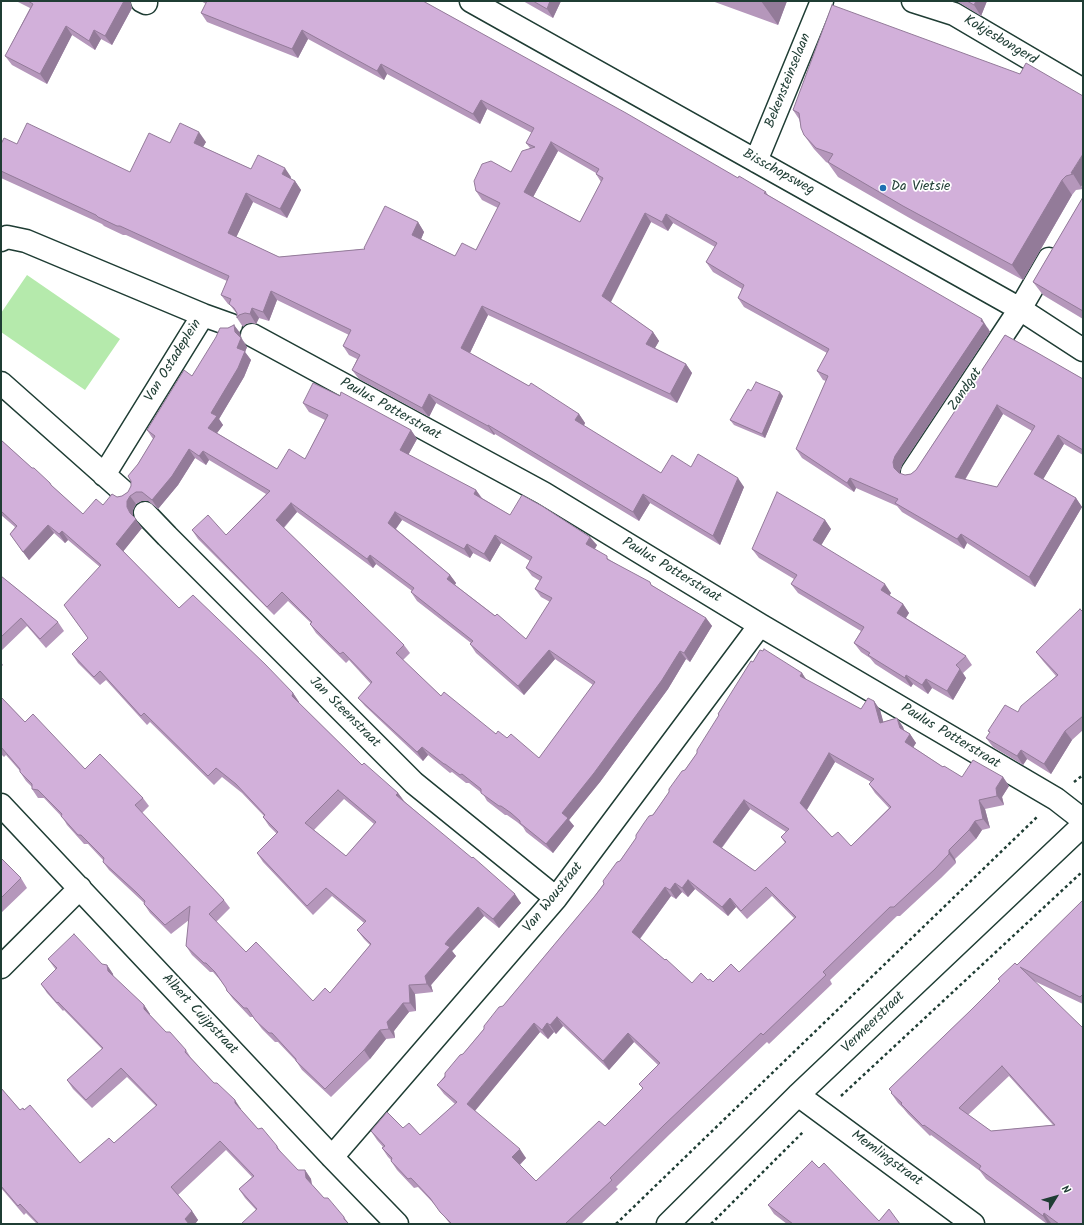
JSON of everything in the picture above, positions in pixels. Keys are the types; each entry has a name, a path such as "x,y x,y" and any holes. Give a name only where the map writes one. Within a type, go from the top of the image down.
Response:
{"street":[{"name":"Bisschopsweg","path":"471,1 1020,309 1083,350"},
{"name":"Bekensteinselaan","path":"756,161 822,1"},
{"name":"Kokjesbongerd","path":"914,1 954,14 1083,90"},
{"name":"Van Ostadeplein","path":"1,240 7,237 26,240 203,315 104,475"},
{"path":"1020,309 1060,241"},
{"name":"Zandgat","path":"912,472 1020,309"},
{"path":"203,315 231,325"},
{"name":"Paulus Potterstraat","path":"252,335 543,494 760,625 1056,799 1083,820"},
{"path":"1,383 125,493"},
{"name":"Jan Steenstraat","path":"145,513 414,783 556,898"},
{"name":"Van Woustraat","path":"332,1158 556,898 760,625"},
{"name":"Albert Cuijpstraat","path":"1,805 332,1158 397,1224"},
{"name":"Vermeerstraat","path":"668,1224 798,1095 1083,825"},
{"path":"1,967 80,888"},
{"name":"Memlingstraat","path":"798,1095 973,1224"}],"path":[{"path":"616,1224 1056,799 1083,775"},
{"path":"711,1224 823,1113 1083,871"}],"green space":[{"path":"27,275 120,339 85,390 1,332 1,313"}],"building":[{"path":"28,1 124,1 105,36 94,30 89,41 66,26 40,74 5,56 33,4"},
{"path":"207,1 423,1 626,113 738,178 739,176 766,192 764,193 982,319 981,321 984,323 895,456 893,462 894,468 899,473 905,475 911,474 916,470 1005,335 1083,379 1083,450 1058,435 1034,474 1076,498 1029,577 961,534 957,539 895,503 898,499 850,478 847,483 796,449 828,376 817,371 829,349 738,298 744,285 706,262 717,243 666,214 662,222 645,213 602,296 653,332 646,344 686,364 670,394 482,306 461,348 529,386 531,383 579,414 575,420 661,473 672,455 691,467 698,454 738,478 713,536 643,494 633,512 488,425 429,394 422,408 352,370 360,355 343,346 351,330 271,291 263,312 252,308 250,314 245,313 239,315 237,318 237,313 229,304 231,299 221,295 229,276 120,226 117,226 1,171 1,144 4,138 17,144 27,123 130,172 149,133 170,143 180,123 199,132 194,143 251,169 258,155 285,168 282,174 295,181 280,209 246,193 228,233 279,257 365,249 364,248 385,206 418,222 412,235 455,256 462,243 476,250 500,203 476,191 474,181 482,164 491,161 511,172 522,151 535,147 526,143 534,128 481,100 473,114 381,64 377,71 302,30 292,49 201,13","holes":["551,142 599,169 596,174 603,178 580,222 524,192","997,405 1035,426 997,487 955,477"]},
{"path":"533,1 550,1 547,9"},
{"path":"967,1 976,1 974,5"},
{"path":"832,5 1020,74 1026,63 1083,96 1083,154 1071,173 1073,174 1066,176 1062,180 1012,265 903,206 828,162 833,154 816,148 804,135 801,128 799,113 793,110"},
{"path":"1083,197 1083,311 1033,282"},
{"path":"234,325 235,332 241,338 237,348 245,351 238,368 211,413 217,416 208,428 277,469 289,449 305,459 328,415 303,403 313,383 340,396 341,392 411,430 400,450 476,490 474,494 510,515 522,495 590,537 586,544 607,556 607,559 650,582 651,585 706,618 684,653 680,651 662,680 594,773 562,813 568,818 546,844 520,823 520,821 511,813 481,793 481,789 462,774 460,775 422,747 417,752 358,698 372,682 343,652 340,654 310,624 312,622 282,592 267,607 192,530 208,515 226,535 270,491 203,451 199,456 189,449 172,476 152,500 142,492 136,492 130,496 127,501 127,507 136,519 116,544 179,608 193,595 265,664 293,693 292,696 362,765 364,763 398,793 396,795 472,858 473,857 515,894 493,919 478,907 445,944 450,947 425,976 427,984 409,985 410,1003 403,1003 387,1022 389,1029 380,1030 364,1050 325,1089 296,1061 296,1059 272,1033 269,1033 256,1021 247,1008 244,1008 227,991 215,972 186,946 190,906 165,925 144,904 145,901 103,862 104,858 81,835 78,835 61,816 62,814 38,790 32,789 32,784 20,772 20,769 1,747 1,697 25,722 33,714 85,769 100,754 143,798 135,805 224,900 209,914 246,952 256,942 313,1001 325,988 330,993 371,944 357,930 366,921 326,888 307,906 257,853 278,832 263,817 265,815 236,784 216,768 208,776 144,713 141,716 100,671 94,677 72,654 88,638 64,605 101,565 62,531 59,534 48,525 23,552 10,534 17,526 1,511 1,440 32,468 34,468 83,514 96,499 103,505 112,494 117,497 128,492 131,486 131,481 128,476 138,464 155,436 147,430 184,370 192,376 220,328 228,328","holes":["291,503 367,559 370,555 414,588 411,592 473,641 470,644 518,686 549,650 595,682 539,758 511,734 507,738 498,731 496,734 444,692 441,696 396,653 404,645 276,520","395,512 464,549 467,544 484,554 495,535 532,557 526,568 542,577 535,589 552,598 526,639 497,614 495,616 447,579 450,575 388,523","338,790 376,822 346,856 305,823"]},
{"path":"756,382 780,392 762,434 730,420 748,389 751,391"},
{"path":"777,492 825,520 813,540 885,584 881,590 903,604 897,613 966,656 956,665 960,669 947,691 926,679 922,685 906,675 905,678 868,655 870,653 854,643 864,627 791,584 797,575 752,549"},
{"path":"1,576 58,622 40,639 21,618 1,637"},
{"path":"1080,609 1083,612 1083,716 1065,731 1044,764 1021,750 1017,756 986,738 990,732 988,731 1005,705 1018,712 1021,706 1058,675 1036,652"},
{"path":"764,649 802,673 800,676 861,709 868,698 874,701 880,723 897,718 900,728 910,734 905,742 943,767 944,766 962,777 973,760 1003,777 996,788 997,796 979,800 983,819 975,821 969,830 949,850 949,854 935,869 894,907 890,907 823,972 826,975 763,1035 761,1033 664,1125 610,1178 612,1180 566,1223 567,1224 452,1224 411,1178 408,1179 391,1161 392,1158 382,1148 385,1146 371,1131 387,1112 403,1128 409,1123 420,1135 457,1102 437,1085 445,1077 445,1073 460,1055 463,1054 484,1029 484,1026 499,1007 503,1006 604,884 603,881 617,862 620,861 636,838 636,835 644,823 649,816 653,815 669,792 669,789 697,753 697,750 719,715 718,714 751,661 753,662 760,650 763,651","holes":["829,753 874,779 869,784 891,807 851,846 838,832 832,837 800,803","744,800 789,829 781,837 786,842 755,871 713,842","688,880 722,907 730,898 741,911 766,887 796,917 739,972 731,964 713,982 710,979 708,980 701,973 692,983 666,959 665,960 632,932 665,887 670,890 675,883 682,888","557,1017 603,1061 628,1033 660,1063 639,1084 643,1088 605,1126 599,1121 536,1181 512,1157 520,1149 467,1104 534,1023 542,1030 547,1023 550,1025"]},
{"path":"1,858 21,878 1,898"},
{"path":"1083,900 1083,994 1080,997 1020,967 1083,1028 1083,1224 1059,1224 1044,1213 1043,1216 979,1169 981,1166 924,1125 923,1126 901,1104 902,1103 891,1093 892,1092 889,1089 1000,981 998,979 1015,963 1017,965","holes":["1002,1066 1055,1125 991,1131 959,1108"]},
{"path":"74,934 102,964 107,965 108,971 144,1005 144,1009 166,1032 170,1032 186,1050 185,1052 214,1083 217,1083 235,1100 235,1103 258,1129 262,1128 277,1148 298,1170 305,1170 306,1178 324,1198 328,1198 349,1224 241,1224 257,1209 239,1189 254,1176 220,1141 171,1187 192,1211 185,1219 189,1224 39,1224 20,1204 18,1206 1,1186 1,1088 20,1110 23,1108 24,1110 30,1105 80,1163 109,1138 114,1143 157,1105 121,1068 86,1100 67,1080 103,1048 58,1002 57,1003 41,984 57,968 48,959"},
{"path":"812,1161 819,1168 824,1163 879,1221 889,1209 900,1224 793,1224 768,1205"}],"place":[{"name":"Da Vietsie","path":"883,188"}]}
